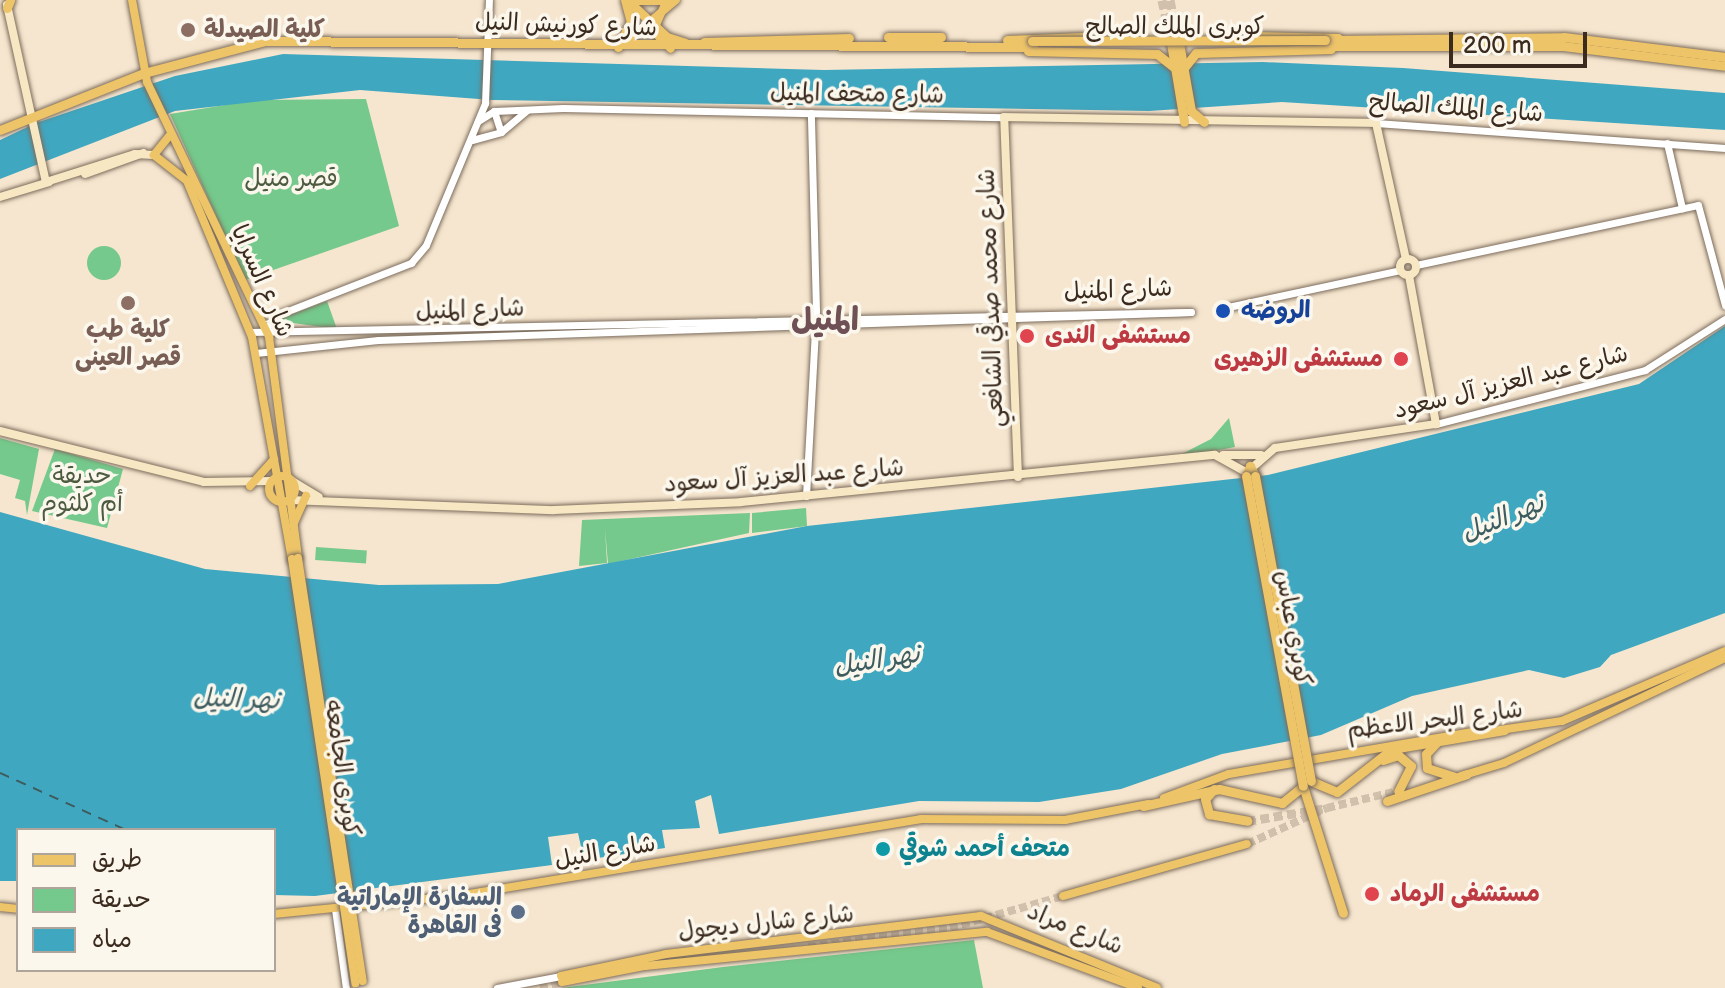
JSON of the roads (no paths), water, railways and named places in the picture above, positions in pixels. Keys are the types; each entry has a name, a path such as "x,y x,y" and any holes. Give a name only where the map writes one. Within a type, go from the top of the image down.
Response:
{"highway":[{"name":"شارع كورنيش النيل","path":"626,0 653,25 679,43 1005,43"},
{"path":"619,47 631,22 626,0"},
{"path":"637,0 667,0"},
{"path":"1005,43 1326,33 1348,43 1563,46 1725,66"},
{"path":"1138,37 1139,53"},
{"path":"1174,37 1186,113 1204,122"},
{"path":"1209,53 1210,37"},
{"path":"1005,43 1139,53 1177,63 1209,53 1348,43 1564,37 1725,57"},
{"name":"شارع كورنيش النيل","path":"0,130 33,111 265,41 487,41 671,49 1005,43"},
{"name":"كوبرى الملك الصالح","path":"1005,43 1348,43"},
{"name":"كوبري عباس","path":"1250,473 1307,784 1343,913"},
{"path":"1356,779 1392,749 1504,730"},
{"path":"1437,742 1426,754 1427,768 1454,777"},
{"path":"1143,806 1214,789 1287,802 1307,784 1331,793 1398,755 1412,771 1398,791"},
{"path":"1387,801 1467,774"},
{"path":"1214,789 1205,799 1209,814 1247,821"}],"main road":[{"name":"شارع السرايا","path":"132,0 146,77 168,131 266,328 272,351 281,479"},
{"path":"667,0 653,25 655,37 671,49"},
{"path":"619,47 653,25 676,0"},
{"path":"6,8 33,111 46,182"},
{"name":"شارع متحف المنيل","path":"1004,117 1186,113"},
{"name":"شارع محمد صدقي الشافعي","path":"1004,117 1018,477"},
{"name":"شارع الملك الصالح","path":"1204,122 1376,123"},
{"path":"1376,123 1406,259 1400,270 1409,276"},
{"path":"154,155 168,131"},
{"name":"شارع السرايا","path":"0,197 46,182 138,160 143,153 154,155 187,181 250,332 293,530 295,558"},
{"path":"1406,259 1416,265 1409,276 1436,424"},
{"name":"شارع عبد العزيز آل سعود","path":"286,501 306,496 483,512 806,496 1223,455 1261,455 1436,424"},
{"path":"0,431 235,486 281,479"},
{"path":"250,486 275,454"},
{"path":"1223,455 1250,473 1261,455"},
{"path":"281,479 270,495 286,501"},
{"name":"شارع عبد العزيز آل سعود","path":"281,479 319,497"},
{"path":"293,530 306,496"},
{"name":"شارع السرايا","path":"286,501 295,558"},
{"name":"كوبرى الجامعه","path":"295,558 360,985"},
{"name":"شارع البحر الاعظم","path":"941,817 1065,820 1143,806 1229,774 1396,741 1547,726 1725,651"},
{"name":"شارع البحر الاعظم","path":"1398,791 1467,774 1594,721 1725,658"},
{"path":"1588,709 1594,721"},
{"name":"شارع النيل","path":"276,914 504,889 941,817"},
{"path":"1063,896 1126,883 1247,844"},
{"name":"شارع شارل ديجول","path":"562,979 666,954 976,916"},
{"name":"شارع مراد","path":"976,916 1005,922 1157,988"},
{"path":"959,920 960,934"},
{"path":"1000,934 1005,922"},
{"name":"شارع شارل ديجول","path":"562,979 645,966 978,933"},
{"name":"شارع مراد","path":"978,933 1000,934 1138,988"}],"street":[{"path":"266,328 280,314 411,263 472,140 485,103 489,0"},
{"path":"472,140 501,132 529,108"},
{"name":"شارع متحف المنيل","path":"478,121 494,111 529,108 1004,117"},
{"path":"494,111 501,132"},
{"path":"806,496 815,322 811,113"},
{"name":"شارع الملك الصالح","path":"1376,123 1725,148"},
{"path":"1667,143 1682,208"},
{"path":"1416,265 1682,208 1701,207 1725,305"},
{"path":"1228,307 1400,270"},
{"name":"شارع المنيل","path":"256,353 295,345 815,322 1191,312 1012,316"},
{"name":"شارع عبد العزيز آل سعود","path":"1436,424 1645,370 1725,319"},
{"name":"شارع المنيل","path":"250,332 266,328 296,333 815,322"},
{"path":"295,345 296,333"},
{"path":"335,909 346,988"},
{"path":"497,988 562,979"},
{"path":"554,988 562,979"}],"water":[{"path":"283,54 824,70 1263,62 1403,68 1725,93 1725,130 1282,102 1149,111 492,100 360,90 175,111 0,179 0,140 36,123 175,76"},
{"name":"نهر النيل","path":"1725,326 1725,613 1611,655 1600,667 1564,678 1529,670 1412,696 1321,735 1222,754 1121,789 1039,802 919,801 719,834 711,795 695,801 700,828 662,830 665,848 584,860 578,833 548,837 552,865 315,896 276,895 276,828 16,828 16,881 0,881 0,512 205,569 379,585 498,584 807,526 1268,475 1639,384"}],"tunnel":[{"path":"1162,0 1170,37"},
{"path":"1170,0 1178,37"},
{"path":"1247,844 1327,808 1398,791"},
{"path":"1247,821 1327,808"},
{"path":"808,947 950,928 1063,896"},
{"path":"540,988 562,982"}],"place":[{"name":"كلية الصيدلة","path":"188,30"},
{"name":"كلية طب قصر العينى","path":"128,303"},
{"name":"الروضه","path":"1223,311"},
{"name":"مستشفى الندى","path":"1027,336"},
{"name":"مستشفى الزهيرى","path":"1401,359"},
{"name":"متحف أحمد شوقي","path":"883,849"},
{"name":"مستشفى الرماد","path":"1372,894"},
{"name":"السفارة الإماراتية فى القاهرة","path":"518,912"}],"district":[{"name":"المنيل","path":"825,321"}],"park label":[{"name":"قصر منيل","path":"291,179"},
{"name":"حديقة أم كلثوم","path":"82,490"}]}
